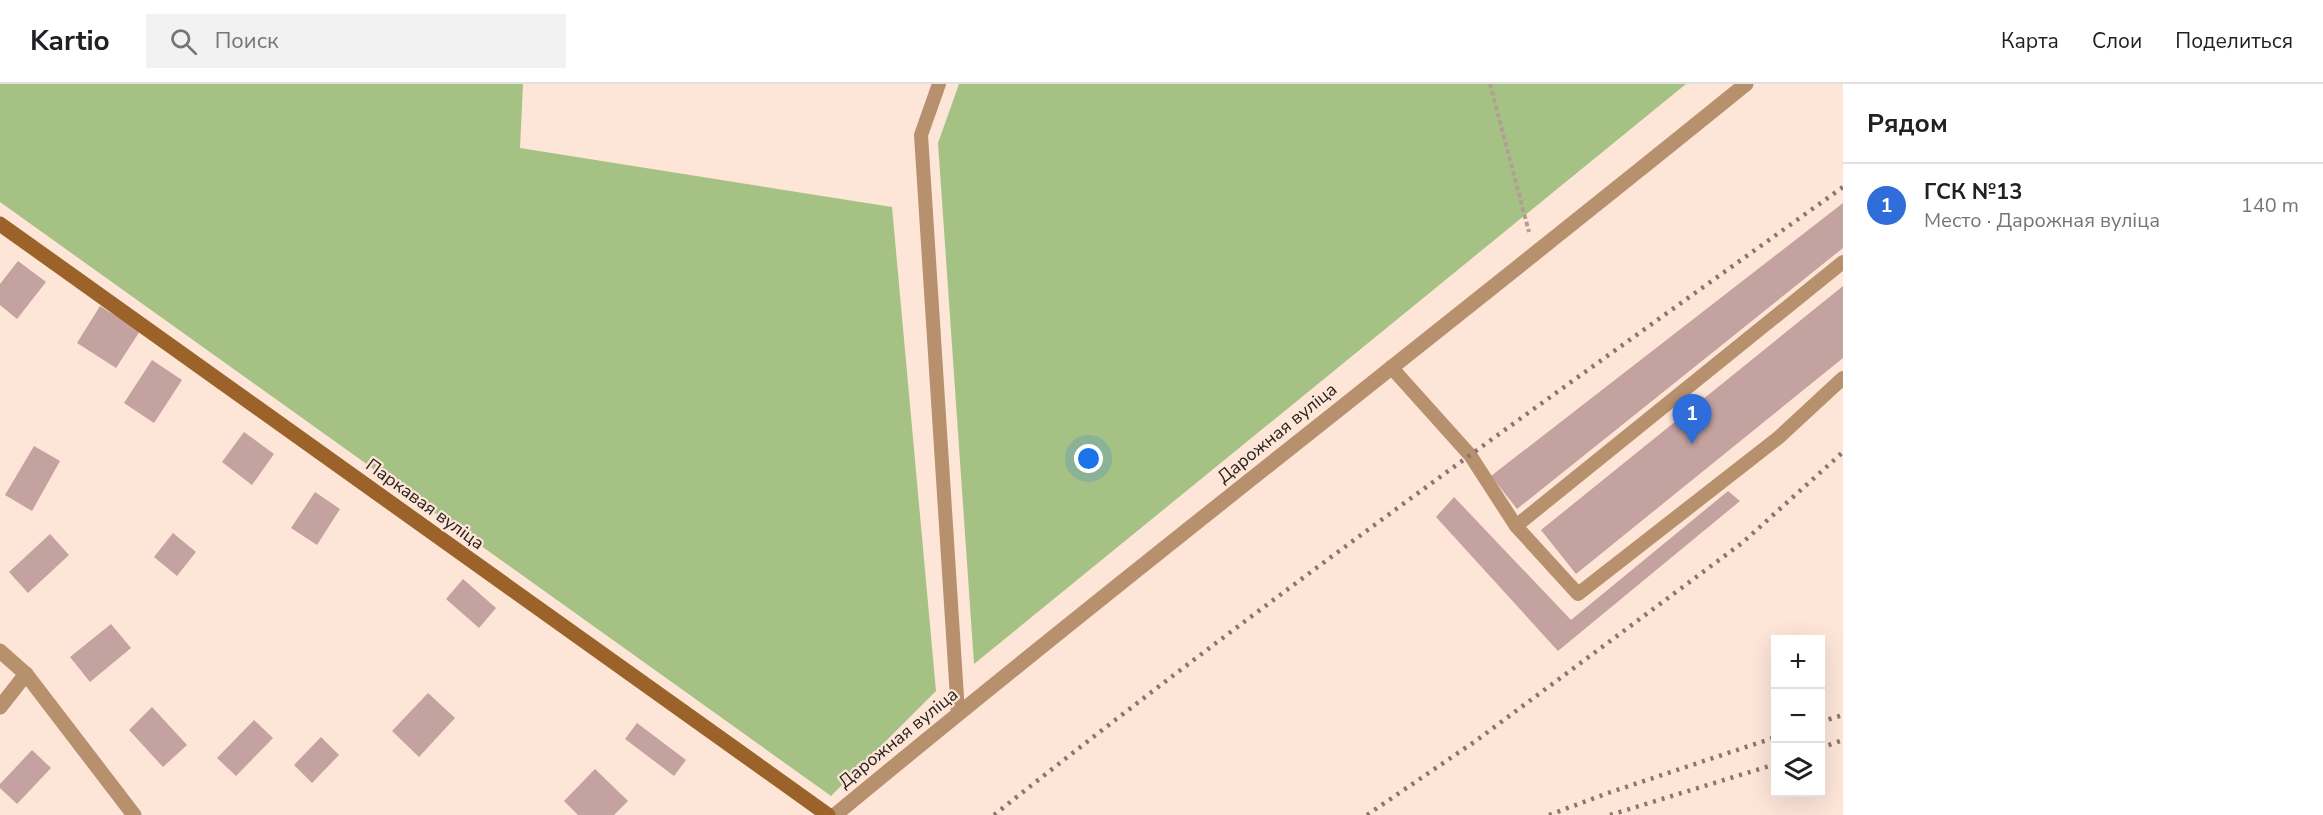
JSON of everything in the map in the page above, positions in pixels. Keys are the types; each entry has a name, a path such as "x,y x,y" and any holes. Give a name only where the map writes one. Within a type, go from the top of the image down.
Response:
{"street":[{"name":"Дарожная вуліца","path":"835,815 958,713 1391,367 1535,255 1746,84"},
{"name":"Паркавая вуліца","path":"0,224 828,815"},
{"path":"0,651 26,674 134,815"},
{"path":"0,706 26,674"}],"lane":[{"path":"939,84 921,135 958,713"},
{"path":"1516,526 1843,262"},
{"path":"1391,367 1470,455 1516,526 1578,594 1778,438 1843,378"}],"path":[{"path":"1491,84 1535,255"}],"green space":[{"path":"0,84 523,84 520,148 892,207 936,691 831,796 0,202"},
{"path":"959,84 1686,84 974,664 938,143"}],"building":[{"path":"1843,203 1843,248 1517,509 1491,476"},
{"path":"18,261 46,282 17,319 0,305 0,284"},
{"path":"1843,286 1843,358 1576,574 1541,530"},
{"path":"100,306 140,331 116,368 77,343"},
{"path":"152,360 182,380 154,423 124,403"},
{"path":"244,432 274,454 252,485 222,462"},
{"path":"34,446 60,461 32,511 5,495"},
{"path":"1728,491 1740,501 1558,651 1436,517 1454,497 1571,620"},
{"path":"315,492 340,509 317,545 291,528"},
{"path":"173,533 196,552 177,576 154,557"},
{"path":"50,534 69,555 28,593 9,572"},
{"path":"463,579 496,608 479,628 446,599"},
{"path":"111,624 131,648 90,682 70,657"},
{"path":"428,693 455,718 419,757 392,731"},
{"path":"152,707 187,745 163,767 129,730"},
{"path":"254,720 273,738 236,776 217,758"},
{"path":"637,723 686,760 674,776 625,739"},
{"path":"321,737 339,755 312,783 294,765"},
{"path":"32,750 51,768 17,804 0,788 0,784"},
{"path":"595,769 628,801 614,815 578,815 564,801"}],"railway":[{"path":"994,815 1202,653 1308,574 1843,187"},
{"path":"1367,815 1477,740 1742,543 1843,452"},
{"path":"1825,720 1843,715"},
{"path":"1549,815 1771,739"},
{"path":"1825,746 1843,740"},
{"path":"1610,815 1771,766"}],"place":[{"name":"ГСК №13","path":"1692,444"}]}
